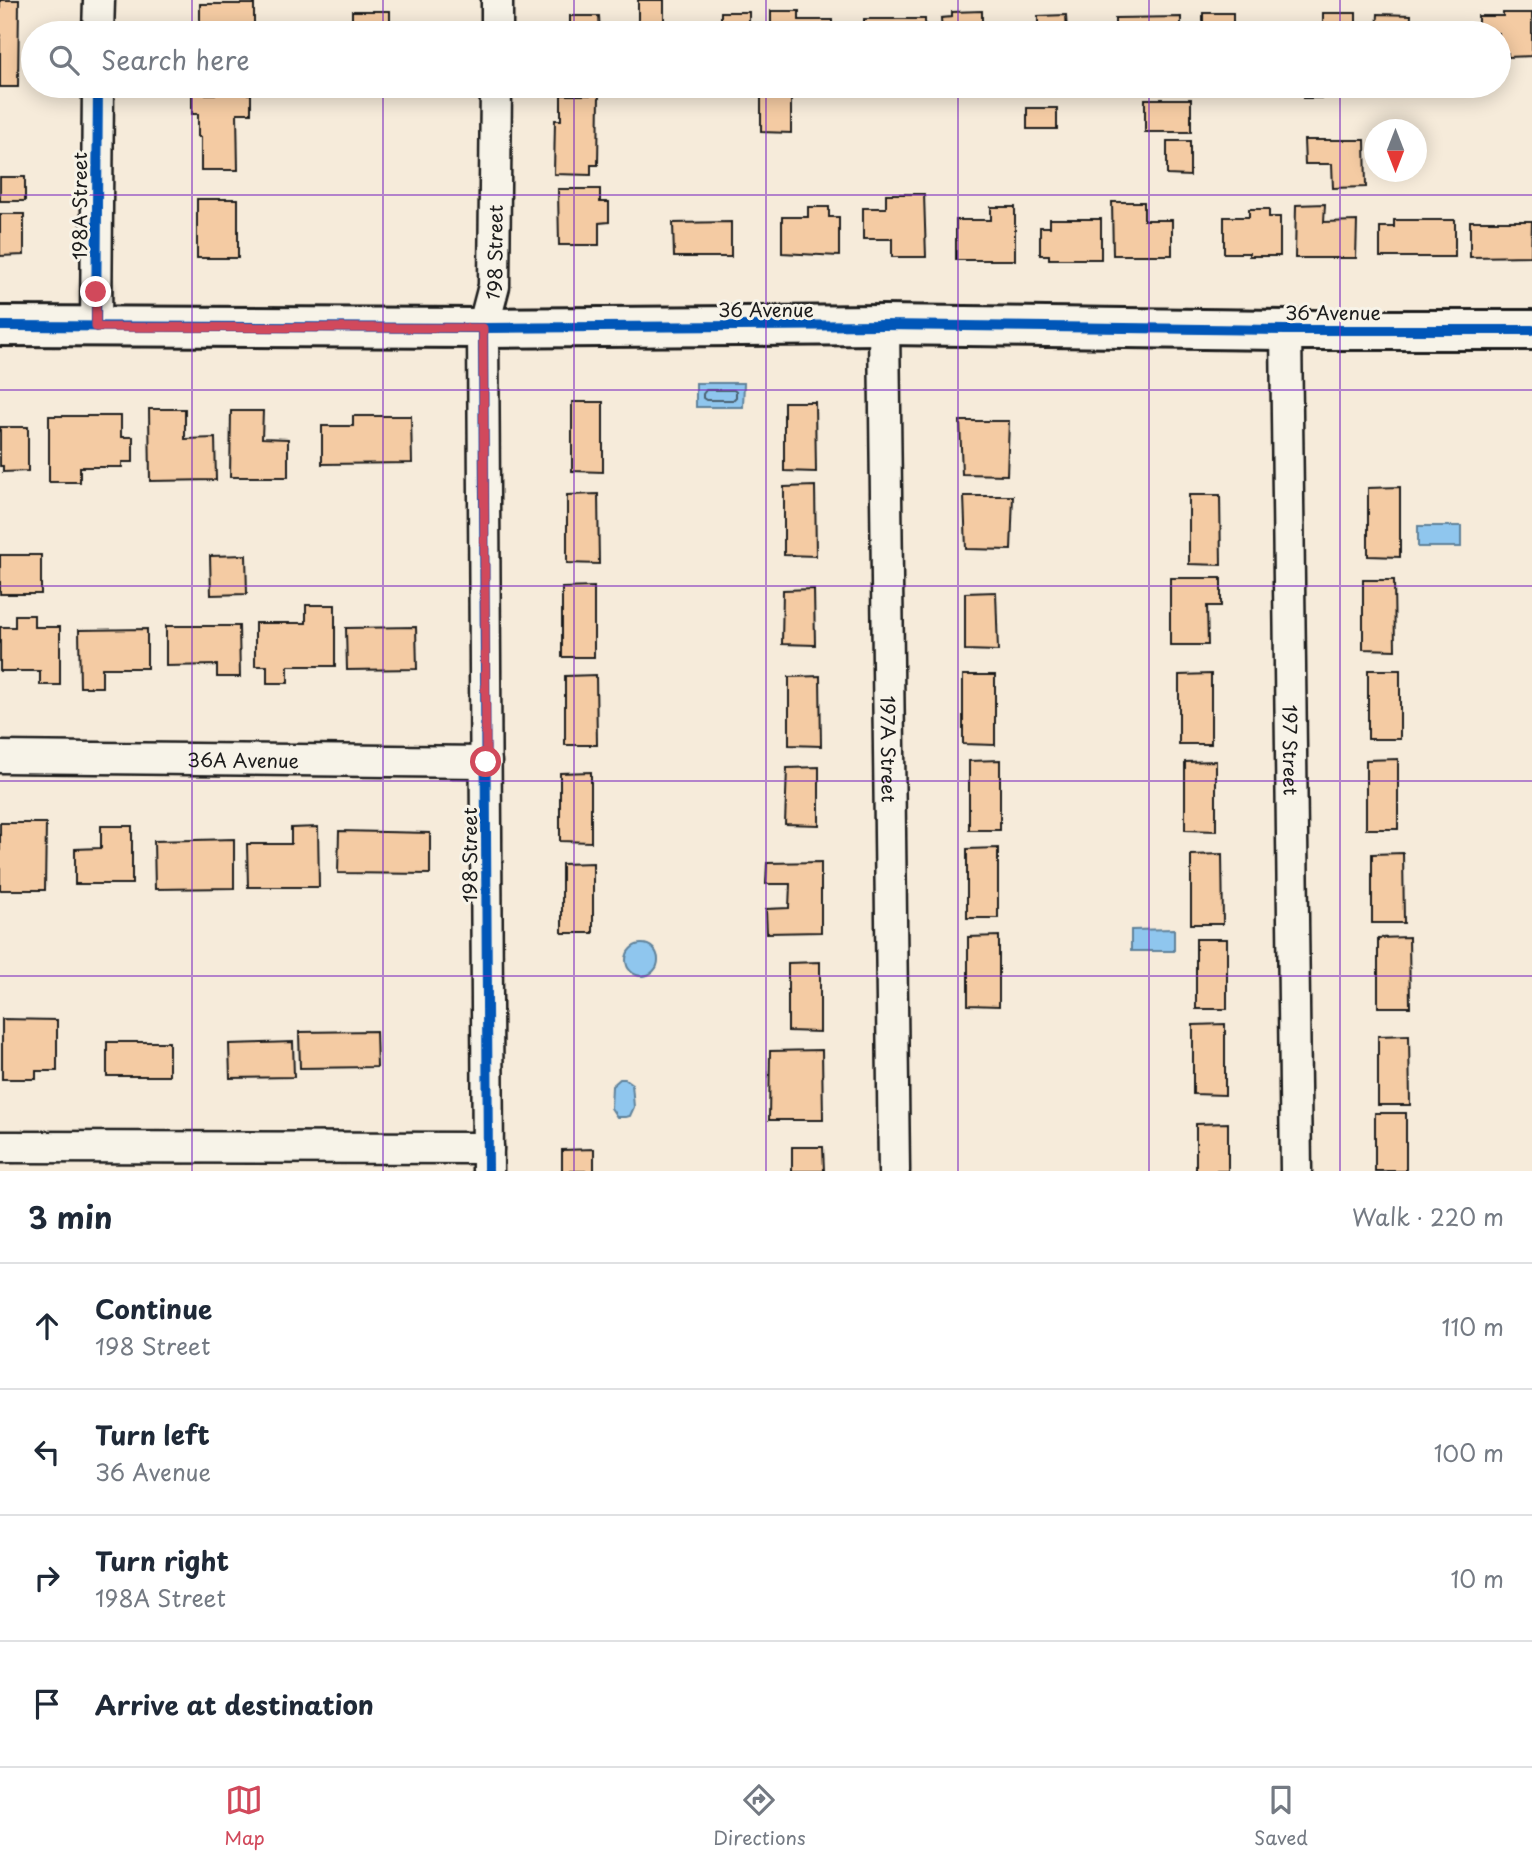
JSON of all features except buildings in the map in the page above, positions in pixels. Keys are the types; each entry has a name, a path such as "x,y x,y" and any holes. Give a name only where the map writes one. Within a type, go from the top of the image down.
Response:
{"main road":[{"name":"36 Avenue","path":"0,327 884,325 1532,330"}],"street":[{"path":"98,21 99,0"},
{"path":"497,0 497,21"},
{"name":"198A Street","path":"96,327 98,98"},
{"name":"198 Street","path":"488,1160 483,328 494,286 496,98"},
{"name":"197A Street","path":"884,325 894,1171"},
{"name":"197 Street","path":"1286,330 1296,1171"},
{"name":"36A Avenue","path":"0,757 486,762"},
{"path":"0,1147 488,1160"}],"water":[{"path":"696,383 744,383 743,407 696,407"},
{"path":"1418,526 1461,526 1461,547 1418,547"},
{"path":"1174,929 1174,951 1131,951 1131,930"},
{"path":"642,944 653,949 658,960 653,971 642,976 631,971 626,960 631,949"},
{"path":"620,1079 632,1084 634,1107 630,1116 626,1117 617,1117 611,1108 612,1086"}],"cycle path":[{"path":"96,327 98,98"},
{"path":"0,326 483,328 884,325 1532,330"},
{"path":"483,328 488,1171"}],"route":[{"path":"96,292 96,327 483,328 486,762"}]}
